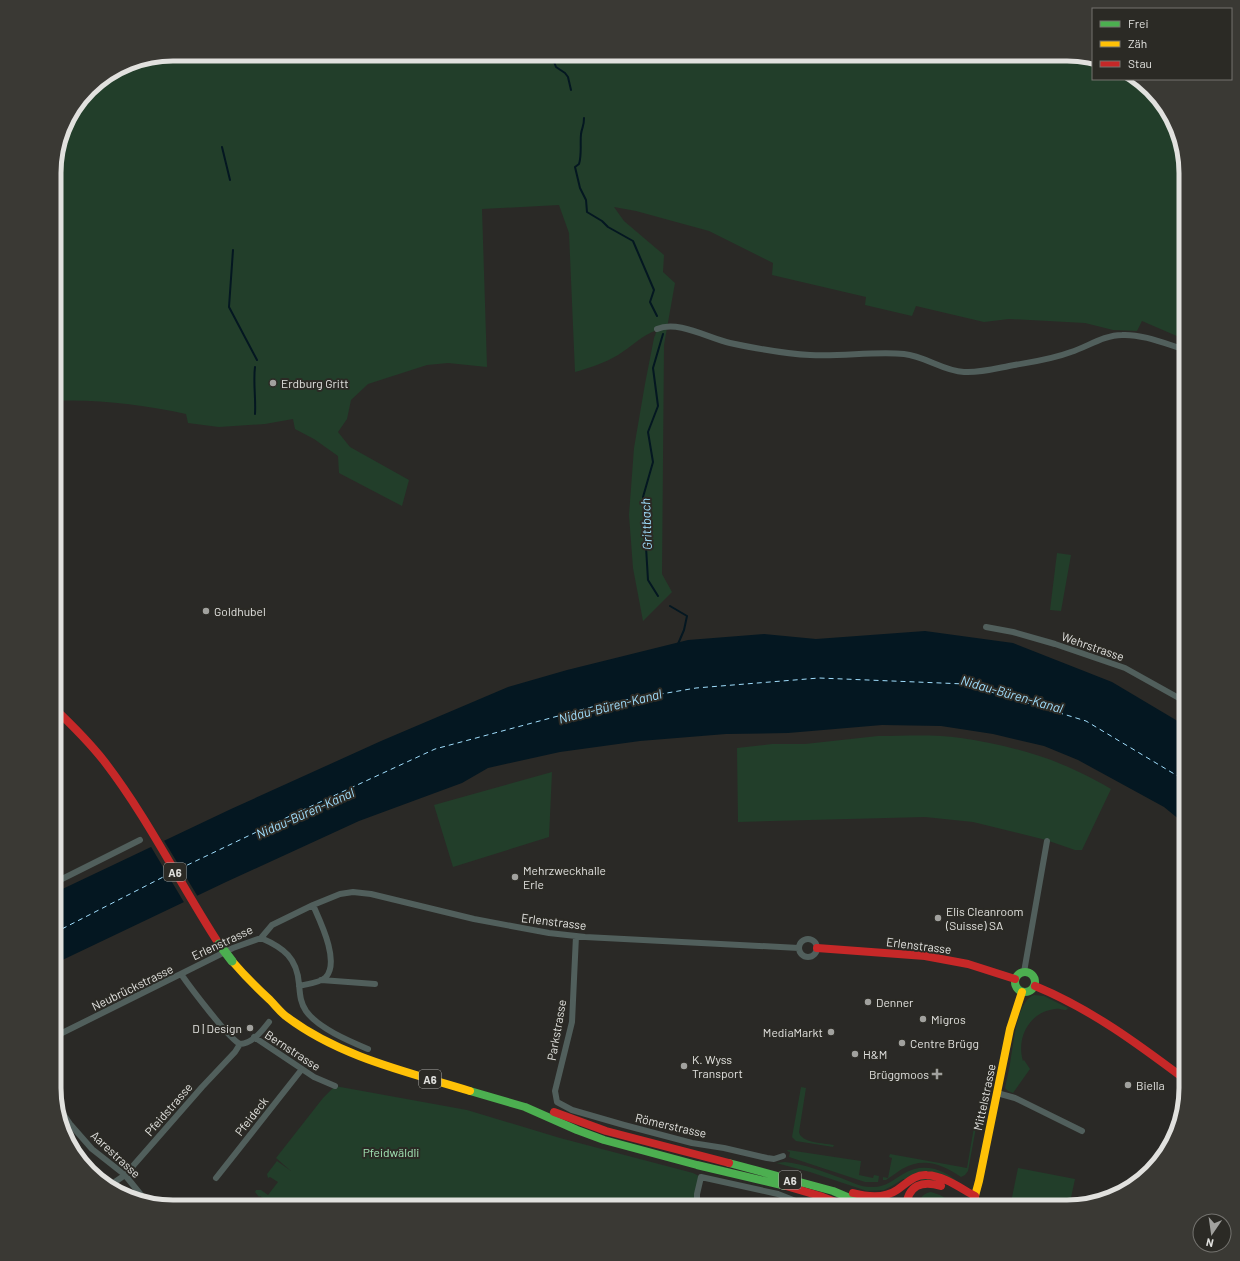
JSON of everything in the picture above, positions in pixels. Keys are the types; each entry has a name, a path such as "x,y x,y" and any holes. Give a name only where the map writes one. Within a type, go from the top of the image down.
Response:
{"main road":[{"name":"A6","path":"61,714 78,730 108,765 132,800 203,920 232,961 287,1017 303,1028 336,1047 352,1054 525,1107 577,1130 708,1158 833,1191 854,1200"},
{"name":"Erlenstrasse","path":"817,948 925,956 968,964 1015,979"},
{"path":"1024,972 1028,972 1034,976 1036,982 1035,986 1030,991 1022,992 1016,987 1015,979 1019,974 1024,972"},
{"path":"1035,986 1075,1004 1103,1020 1179,1075"},
{"name":"Mittelstrasse","path":"977,1200 1010,1029 1022,992"},
{"name":"A6","path":"605,1135 697,1165 782,1185 830,1200"},
{"path":"708,1158 765,1166 867,1197 888,1194 920,1175 934,1176 947,1186 971,1200"},
{"path":"907,1200 912,1188 924,1182 947,1186"}],"street":[{"path":"663,327 687,329 729,343 810,355 893,354 916,356 951,370 964,372 976,372 1044,360 1071,352 1107,337 1120,335 1144,337 1179,348"},
{"name":"Wehrstrasse","path":"986,628 1013,632 1055,644 1125,668 1179,698"},
{"path":"61,880 140,840"},
{"path":"1024,972 1046,841"},
{"name":"Erlenstrasse","path":"181,974 233,948 261,938 272,925 340,894 353,892 520,929 576,936 799,948"},
{"path":"299,986 321,980 326,977 330,964 326,935 313,906"},
{"name":"Parkstrasse","path":"557,1102 555,1091 572,1022 576,936"},
{"path":"261,938 275,944 287,953 297,969 302,1004 309,1015 339,1036 368,1049"},
{"path":"808,938 814,940 817,948 815,954 807,957 802,955 799,948 803,940 808,938"},
{"name":"Neubrückstrasse","path":"61,1034 181,974 204,1005 234,1040 240,1044"},
{"path":"321,980 375,984"},
{"path":"254,1038 269,1022"},
{"name":"Bernstrasse","path":"240,1044 247,1043 254,1038 322,1081 335,1086"},
{"name":"Pfeidstrasse","path":"114,1183 125,1175 202,1087 235,1052 240,1044"},
{"name":"Pfeideck","path":"216,1178 302,1069"},
{"name":"Mittelstrasse","path":"997,1093 1015,1098 1082,1131"},
{"name":"Römerstrasse","path":"557,1102 572,1110 672,1138 767,1158 774,1159 783,1156"},
{"name":"Aarestrasse","path":"65,1116 92,1149 125,1175 141,1195"},
{"path":"697,1200 701,1177 778,1194 793,1200"}],"green space":[{"path":"173,61 1075,61 1092,64 1092,80 1129,80 1135,84 1151,99 1164,117 1177,151 1179,165 1179,337 1142,321 1137,331 1113,330 1085,323 1009,319 984,322 916,306 912,316 865,305 866,297 772,275 773,263 709,231 636,211 614,207 624,221 664,255 663,272 675,283 664,345 662,574 672,592 643,621 633,568 629,515 634,448 645,384 657,330 641,338 613,358 575,372 569,233 559,205 482,209 487,367 448,363 427,365 368,384 351,400 347,419 338,432 350,447 409,480 402,506 339,473 338,456 314,439 295,429 293,419 265,424 219,427 188,423 186,414 153,408 120,403 61,401 61,165 65,144 76,117 94,94 117,76 137,67 151,63"},
{"path":"1057,553 1071,555 1061,611 1050,610"},
{"path":"878,736 930,736 976,740 1051,760 1091,778 1111,789 1082,850 1075,850 1046,840 973,822 925,817 738,822 737,748 772,744 805,744"},
{"path":"552,772 549,837 453,867 434,805"},
{"path":"1034,995 1044,996 1068,1008 1066,1010 1057,1009 1046,1011 1038,1015 1027,1028 1023,1035 1021,1052 1023,1061 1024,1060 1030,1069 1013,1093 1005,1088 1017,1022 1024,1005 1028,999"},
{"name":"Pfeidwäldli","path":"335,1086 467,1110 560,1138 693,1173 701,1177 698,1200 266,1200 260,1196 259,1197 255,1192 256,1190 261,1190 268,1195 278,1182 270,1177 268,1178 267,1174 277,1161 291,1171 276,1158 323,1098"},
{"path":"801,1087 806,1088 799,1132 801,1136 819,1143 834,1145 833,1147 796,1141 792,1137"},
{"path":"975,1121 977,1122 968,1171 965,1175 961,1177 940,1166 917,1163 902,1169 886,1180 883,1180 883,1177 888,1178 892,1158 889,1157 890,1154 967,1168"},
{"path":"787,1151 861,1161 859,1175 873,1178 874,1175 879,1176 878,1182 865,1182 789,1157 790,1152"},
{"path":"785,1162 807,1166 865,1187 882,1186 911,1170 918,1168 940,1171 947,1174 959,1183 903,1179 884,1190 867,1191 810,1172 776,1163"},
{"path":"1018,1168 1075,1179 1070,1200 1011,1200"},
{"path":"931,1192 948,1200 920,1200 926,1194"}],"water":[{"name":"Nidau-Büren-Kanal","path":"925,631 1013,643 1112,682 1179,722 1179,819 1164,807 1078,760 1044,746 993,734 941,726 882,725 788,733 726,734 640,741 560,752 488,768 462,783 359,821 226,882 61,961 61,890 231,809 381,741 508,687 567,670 688,640 764,634 816,639"}],"pier":[{"path":"163,839 198,897 185,904 150,845"}],"waterway":[{"name":"Grittbach","path":"554,61 556,67 568,77 571,90"},
{"name":"Grittbach","path":"584,118 581,134 580,160 579,164 575,167 580,188 586,200 587,212 602,221 608,227 633,241 654,290 650,302 657,316"},
{"path":"222,147 230,180"},
{"path":"233,250 229,307 257,360"},
{"name":"Grittbach","path":"658,596 648,580 643,497 653,462 648,432 658,406 653,368 663,334"},
{"path":"255,367 255,414"},
{"path":"670,606 687,616 684,630 678,644"}],"ferry route":[{"path":"179,869 435,749 603,704 696,688 819,678 965,684 1086,721 1179,777"},
{"path":"61,929 169,874"}],"traffic: fast":[{"path":"219,944 232,961"},
{"path":"1025,972 1032,975 1035,982 1032,989 1025,992 1018,989 1015,982 1018,975 1025,972"},
{"path":"470,1091 525,1107 604,1140 697,1165 786,1186"},
{"path":"729,1163 833,1191 854,1200"}],"traffic: slow":[{"path":"232,961 285,1015 329,1043 375,1062 470,1091"},
{"path":"974,1200 1010,1029 1022,992"}],"traffic: jam":[{"path":"61,715 92,747 120,783 135,805 219,944"},
{"path":"817,948 925,956 968,964 1015,979"},
{"path":"1035,986 1056,995 1095,1016 1150,1053 1179,1075"},
{"path":"554,1112 606,1131 729,1163"},
{"path":"853,1193 870,1196 887,1195 897,1190 915,1177 927,1175 946,1180 975,1196"},
{"path":"907,1200 913,1189 917,1186 922,1184 934,1184 941,1186"},
{"path":"786,1186 830,1200"}],"place":[{"name":"Erdburg Gritt","path":"273,383"},
{"name":"Goldhubel","path":"206,611"},
{"name":"Mehrzweckhalle Erle","path":"515,877"},
{"name":"Elis Cleanroom (Suisse) SA","path":"938,918"},
{"name":"Denner","path":"868,1002"},
{"name":"Migros","path":"923,1019"},
{"name":"D | Design","path":"250,1028"},
{"name":"MediaMarkt","path":"831,1032"},
{"name":"Centre Brügg","path":"902,1043"},
{"name":"H&M","path":"855,1054"},
{"name":"K. Wyss Transport","path":"684,1066"},
{"name":"Brüggmoos","path":"937,1074"},
{"name":"Biella","path":"1128,1085"}]}
